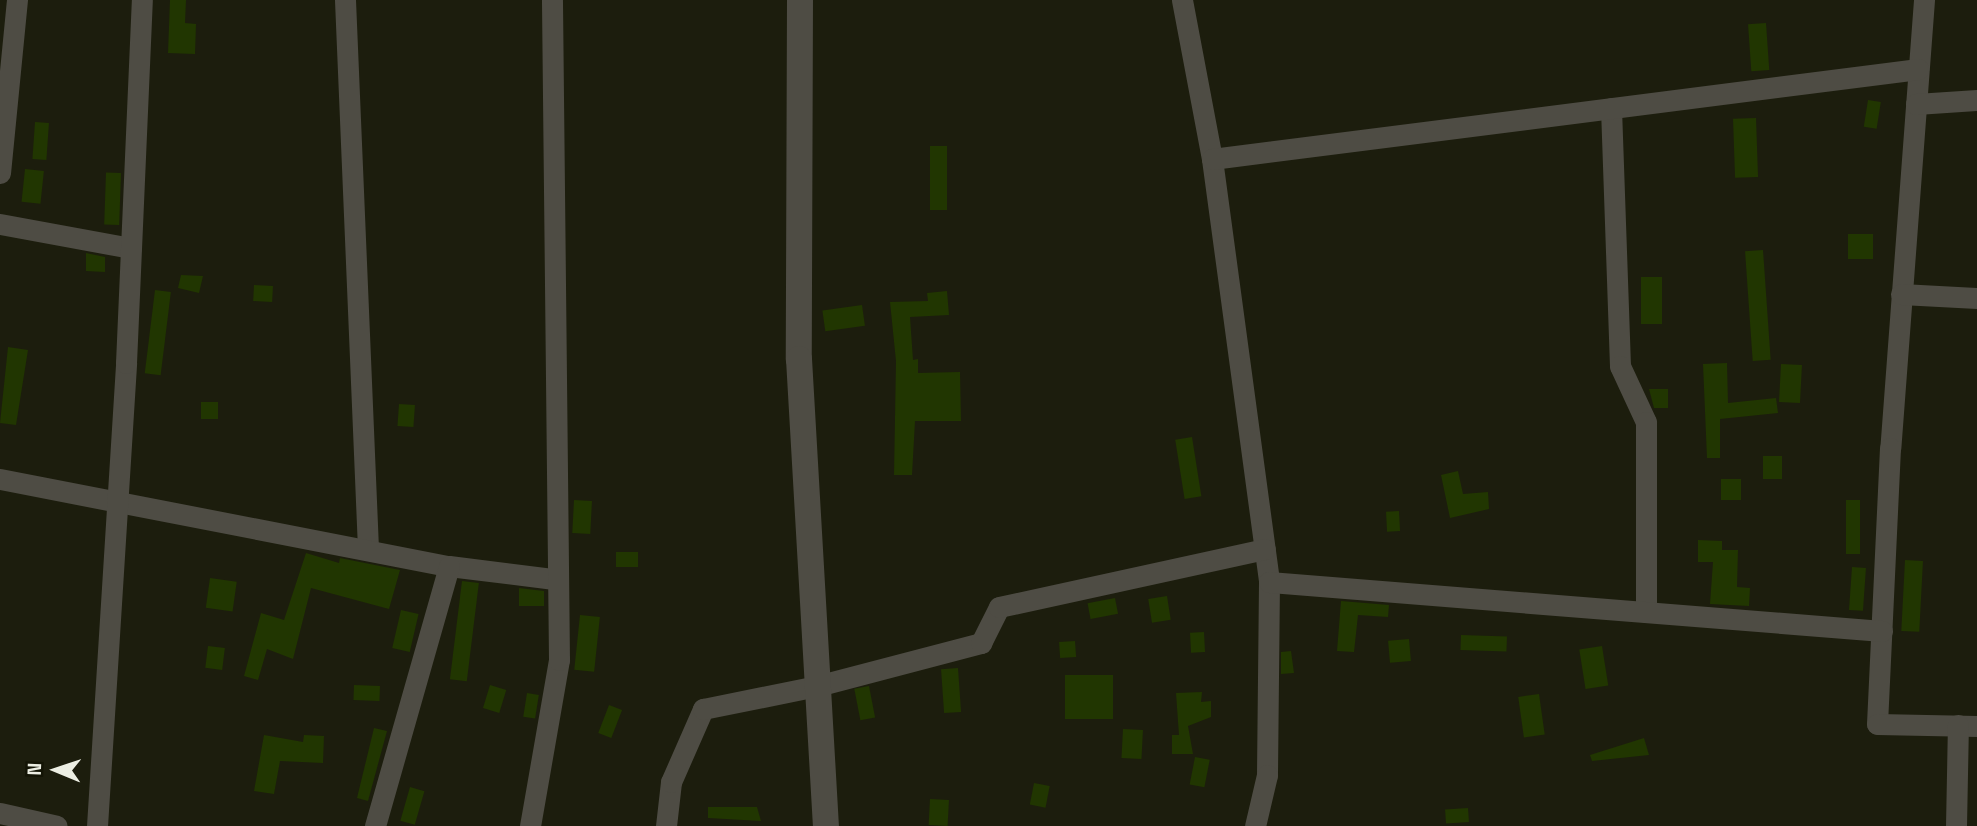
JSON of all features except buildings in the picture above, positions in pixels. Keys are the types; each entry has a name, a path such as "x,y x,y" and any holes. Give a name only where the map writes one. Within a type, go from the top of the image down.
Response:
{"street":[{"path":"0,173 17,0"},
{"path":"97,826 119,500 142,0"},
{"path":"345,0 368,548"},
{"path":"530,826 559,660 554,579 552,0"},
{"path":"800,0 799,359 825,826"},
{"path":"1182,0 1212,159 1269,582 1267,775 1255,826"},
{"path":"1924,0 1901,294 1877,724 1967,726 1956,826"},
{"path":"1212,159 1918,69"},
{"path":"1916,104 1977,100"},
{"path":"1611,108 1620,366 1646,422 1646,612"},
{"path":"0,224 131,248"},
{"path":"1901,294 1977,298"},
{"path":"0,479 368,548 449,566 554,579"},
{"path":"666,826 671,782 703,709 817,686 981,643 999,607 1265,549"},
{"path":"375,826 449,566"},
{"path":"1269,582 1882,631"},
{"path":"0,813 57,826"}]}
